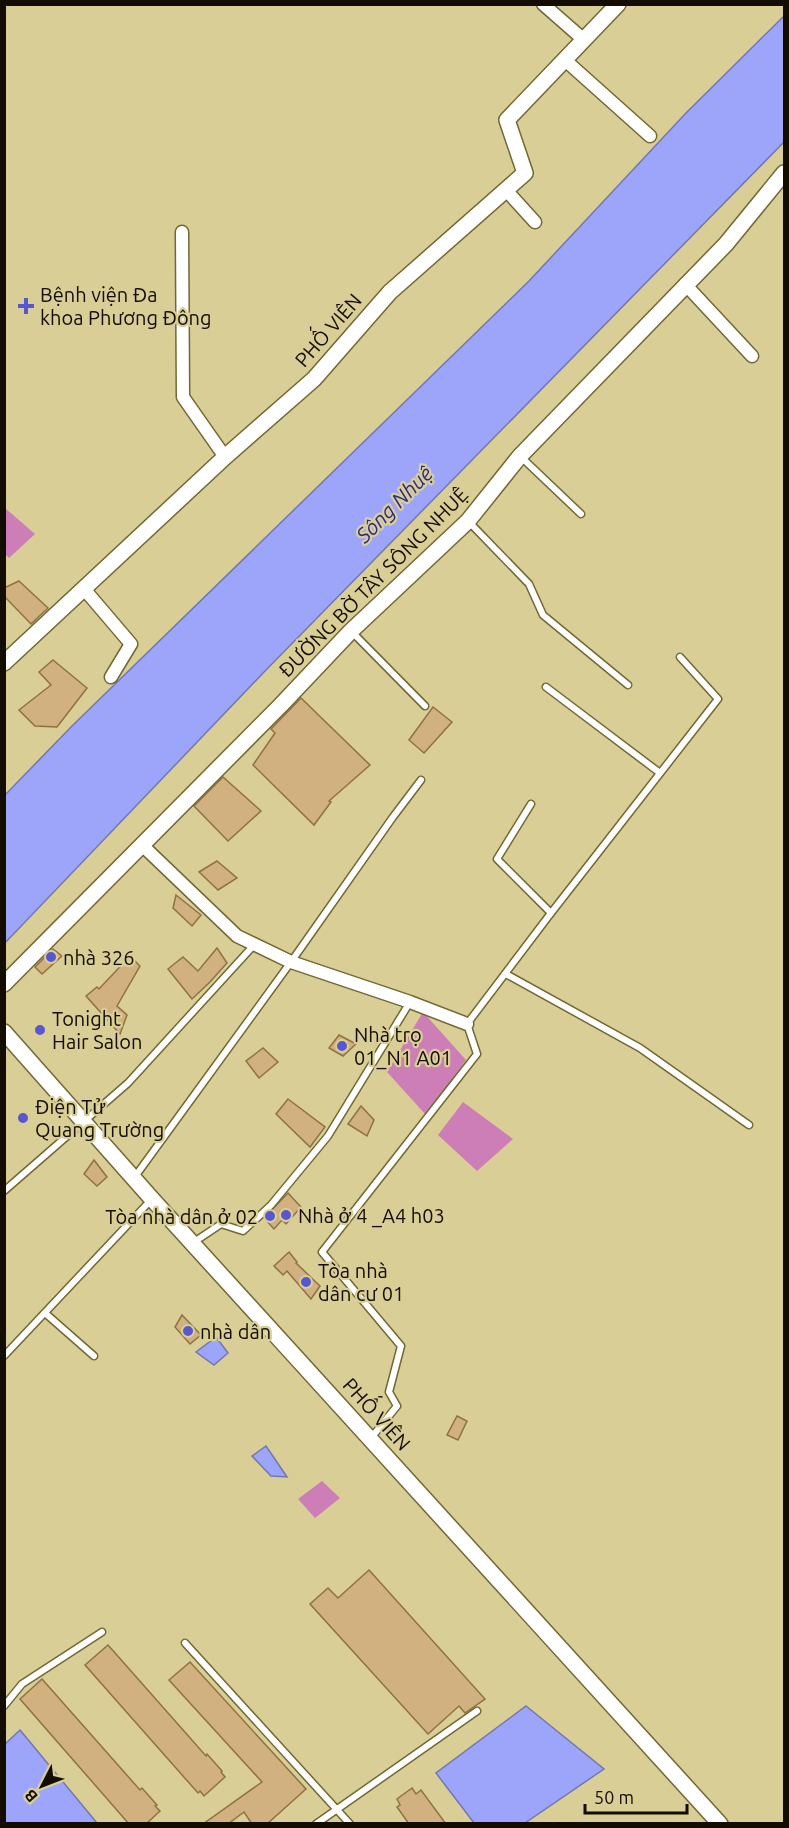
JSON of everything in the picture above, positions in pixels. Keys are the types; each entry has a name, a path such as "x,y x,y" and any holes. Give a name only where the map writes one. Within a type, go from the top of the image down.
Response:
{"street":[{"path":"543,4 584,40"},
{"name":"PHỐ VIÊN","path":"4,663 85,590 225,457 314,379 390,292 525,173 507,120 618,4"},
{"path":"565,60 650,136"},
{"name":"ĐƯỜNG BỜ TÂY SÔNG NHUỆ","path":"4,984 281,705 351,631 468,521 520,456 726,244 784,173"},
{"path":"506,190 535,222"},
{"path":"183,232 183,397 225,457"},
{"path":"685,284 752,356"},
{"path":"85,590 131,644 111,677"},
{"path":"142,844 237,936 291,962 410,1002 467,1024"},
{"name":"PHỐ VIÊN","path":"4,1032 192,1244 720,1824"}],"lane":[{"path":"520,456 581,514"},
{"path":"468,521 529,584 543,615 628,685"},
{"path":"351,631 425,706"},
{"path":"370,1438 397,1406 389,1392 401,1346 322,1252 477,1054 467,1024 718,699 680,657"},
{"path":"546,687 660,773"},
{"path":"134,1178 421,780"},
{"path":"531,804 497,859 551,913"},
{"path":"4,1191 128,1083 254,944"},
{"path":"506,974 640,1048 749,1125"},
{"path":"192,1244 222,1224 243,1231 271,1205 328,1136 410,1002"},
{"path":"4,1356 152,1199"},
{"path":"45,1313 94,1356"},
{"path":"4,1706 22,1684 102,1632"},
{"path":"185,1643 350,1824"},
{"path":"316,1824 477,1711"}],"shaded area":[{"path":"5,508 35,534 9,558 5,554"},
{"path":"423,1012 466,1060 426,1115 387,1072"},
{"path":"463,1102 513,1139 477,1171 438,1135"},
{"path":"322,1481 340,1498 315,1518 298,1499"}],"water":[{"name":"Sông Nhuệ","path":"784,16 784,142 266,670 5,943 5,795 72,726 529,281 686,113"},
{"path":"216,1337 228,1353 214,1365 196,1352"},
{"path":"266,1446 287,1477 271,1476 252,1456"},
{"path":"526,1706 604,1769 525,1823 474,1823 436,1773"},
{"path":"20,1730 97,1823 5,1823 5,1744"}],"building":[{"path":"19,581 48,608 31,624 4,596 4,588"},
{"path":"53,660 87,688 57,727 35,726 19,710 51,685 39,672"},
{"path":"301,698 370,765 329,801 331,802 314,825 253,765 275,733 271,729"},
{"path":"433,707 452,722 424,753 409,740"},
{"path":"223,777 261,811 228,841 194,806"},
{"path":"217,861 237,878 218,890 199,872"},
{"path":"176,895 201,915 192,926 173,908"},
{"path":"217,948 227,963 192,999 168,969 183,957 198,971"},
{"path":"53,949 62,956 42,974 35,967"},
{"path":"130,956 140,966 117,1006 127,1015 120,1034 86,996 97,987 99,989"},
{"name":"Nhà trọ 01_N1 A01","path":"339,1035 356,1044 343,1056 329,1048"},
{"path":"263,1048 278,1062 259,1078 246,1061"},
{"path":"288,1099 325,1127 310,1147 276,1114"},
{"path":"361,1106 374,1120 367,1136 348,1124"},
{"path":"94,1160 107,1177 97,1186 84,1174"},
{"name":"Nhà ở 4 _A4 h03","path":"288,1193 301,1207 286,1224 282,1220 274,1229 264,1218"},
{"path":"289,1252 296,1263 320,1286 311,1299 287,1271 283,1275 274,1266"},
{"name":"nhà dân","path":"182,1315 201,1335 190,1344 175,1327"},
{"path":"457,1416 467,1421 458,1440 447,1435"},
{"path":"369,1570 485,1699 465,1713 459,1706 428,1734 310,1604 328,1588 338,1598"},
{"path":"108,1645 206,1756 207,1754 222,1771 225,1777 204,1796 200,1791 198,1793 85,1665"},
{"path":"190,1662 306,1789 267,1824 252,1824 244,1812 228,1824 203,1824 262,1782 169,1680"},
{"path":"42,1679 140,1790 142,1788 157,1805 155,1806 160,1811 146,1824 129,1824 20,1699"},
{"path":"412,1788 416,1794 421,1790 446,1824 409,1824 397,1807 400,1805 397,1799"}],"place":[{"name":"Bệnh viện Đa khoa Phương Đông","path":"26,306"},
{"name":"nhà 326","path":"51,957"},
{"name":"Tonight Hair Salon","path":"40,1030"},
{"name":"Nhà trọ 01_N1 A01","path":"342,1046"},
{"name":"Điện Tử Quang Trường","path":"23,1118"},
{"name":"Nhà ở 4 _A4 h03","path":"286,1215"},
{"name":"Tòa nhà dân ở 02","path":"270,1216"},
{"name":"Tòa nhà dân cư 01","path":"306,1282"},
{"name":"nhà dân","path":"188,1331"}]}
